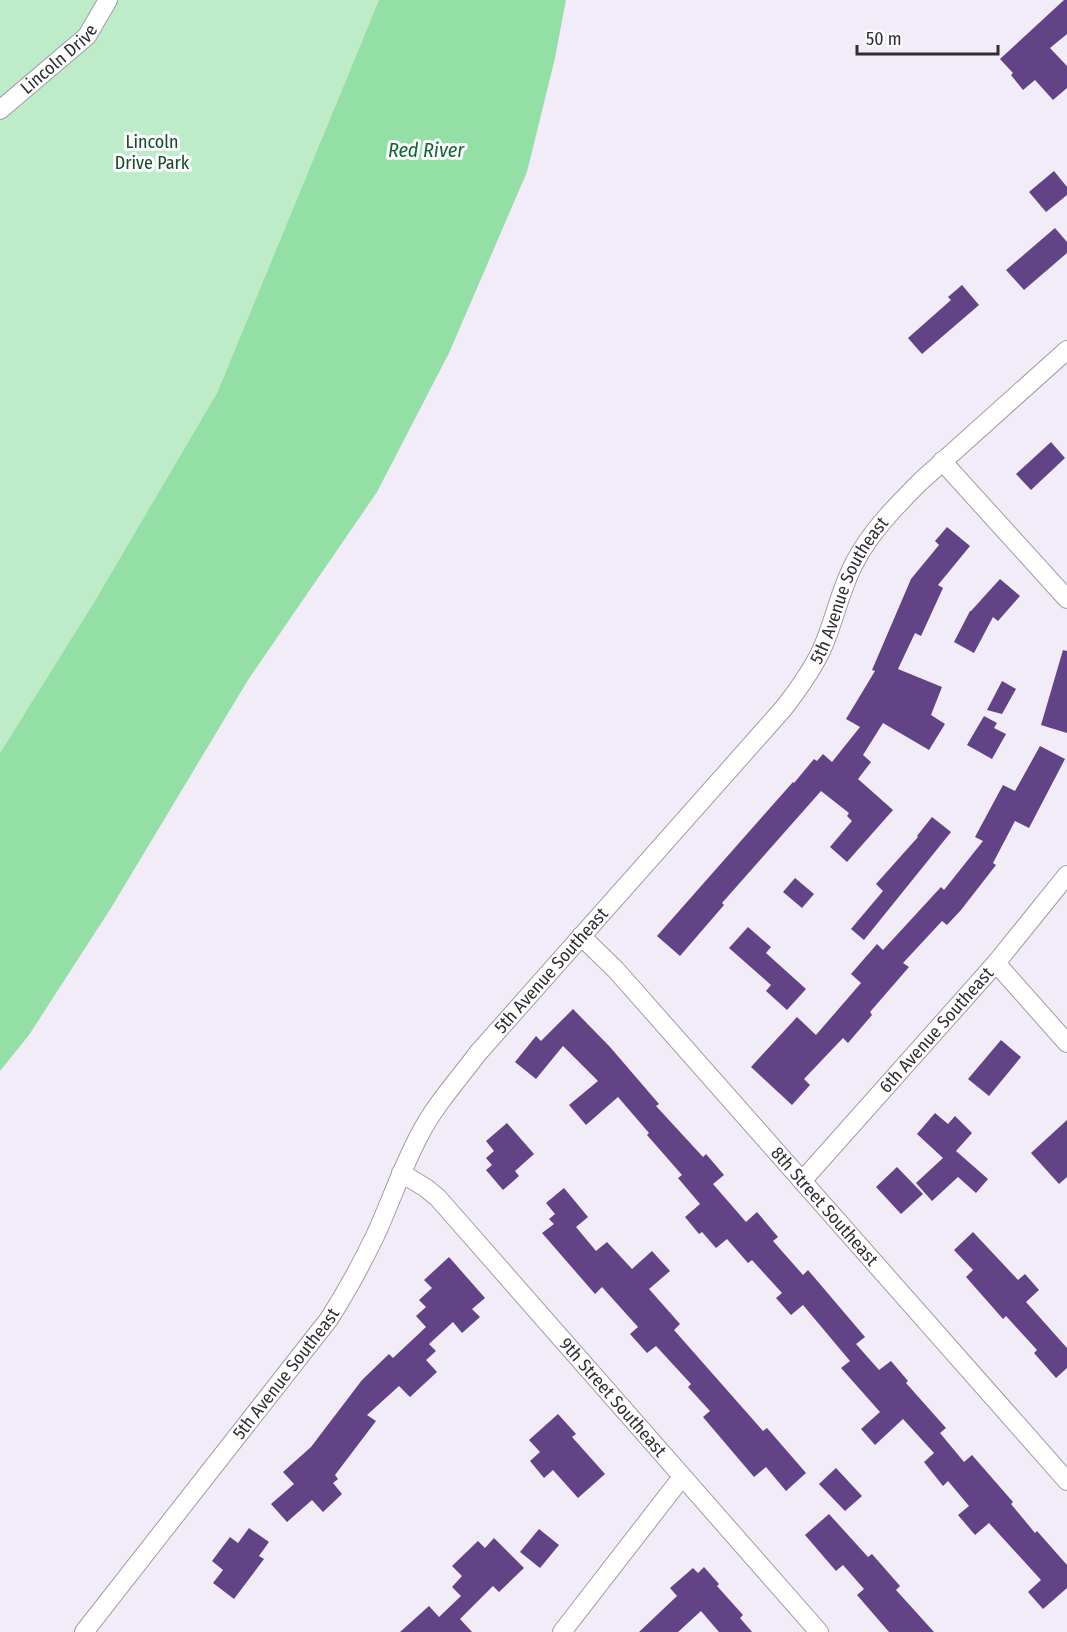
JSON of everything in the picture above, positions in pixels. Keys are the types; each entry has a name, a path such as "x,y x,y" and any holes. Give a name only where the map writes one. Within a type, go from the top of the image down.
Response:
{"street":[{"name":"Lincoln Drive","path":"0,110 87,36 108,0"},
{"name":"5th Avenue Southeast","path":"84,1632 329,1319 348,1289 377,1232 420,1134 437,1107 478,1053 783,709 803,683 822,651 842,590 856,560 874,533 899,502 942,461 1067,350"},
{"path":"942,461 1067,599"},
{"name":"6th Avenue Southeast","path":"802,1181 996,963 1067,875"},
{"name":"8th Street Southeast","path":"581,936 605,958 1067,1481"},
{"path":"996,963 1067,1042"},
{"name":"9th Street Southeast","path":"401,1173 438,1198 819,1632"},
{"path":"562,1632 682,1478"}],"green space":[{"name":"Lincoln Drive Park","path":"0,0 379,0 217,393 93,604 0,753"}],"water":[{"name":"Red River","path":"379,0 566,0 555,58 527,172 449,353 377,492 248,680 111,908 29,1035 0,1071 0,753 93,604 217,393"}],"building":[{"path":"1064,0 1067,0 1067,34 1050,48 1067,66 1067,88 1053,100 1035,80 1023,90 1011,75 1013,73 1000,59"},
{"path":"1054,171 1067,187 1067,195 1046,212 1029,192"},
{"path":"1055,228 1067,242 1067,253 1024,290 1006,270"},
{"path":"962,285 979,305 922,354 908,338 951,300 948,297"},
{"path":"1051,442 1065,458 1031,490 1016,474"},
{"path":"947,527 970,546 938,585 943,588 921,636 915,633 898,669 942,687 931,715 945,724 929,750 883,723 863,755 871,762 858,779 893,810 847,862 830,847 852,821 847,816 849,813 821,791 722,903 724,905 680,956 657,936 814,759 817,761 823,754 832,762 860,727 846,719 875,671 872,670 911,579 939,545 935,541"},
{"path":"1000,579 1020,596 998,621 993,617 974,653 954,642 970,611"},
{"path":"1063,650 1067,651 1067,733 1041,725"},
{"path":"1002,681 1016,689 1002,714 987,710"},
{"path":"984,716 997,723 994,728 1006,734 992,759 967,745"},
{"path":"1040,746 1065,759 1029,828 1015,821 993,863 996,865 961,910 947,925 942,921 903,963 909,967 870,1012 872,1015 848,1043 843,1038 804,1079 810,1085 792,1105 751,1067 797,1017 816,1035 861,983 851,974 877,944 883,950 941,887 944,890 983,841 975,837 1003,785 1015,791"},
{"path":"932,817 951,832 864,940 851,929 883,891 876,884 918,837"},
{"path":"795,878 814,894 802,908 783,892"},
{"path":"748,927 771,947 766,953 806,989 787,1010 766,991 771,985 729,948"},
{"path":"573,1009 610,1047 659,1104 656,1106 703,1157 706,1154 724,1175 713,1184 746,1222 757,1212 778,1237 773,1241 803,1275 808,1270 865,1337 856,1344 879,1370 891,1361 908,1381 906,1383 946,1428 940,1433 964,1462 972,1455 1013,1502 1011,1504 1035,1533 1037,1531 1067,1565 1067,1588 1043,1609 1028,1592 1041,1580 989,1523 975,1535 958,1515 969,1506 948,1481 943,1486 924,1462 934,1453 903,1419 875,1445 861,1429 880,1412 841,1368 850,1361 803,1305 791,1315 776,1298 782,1293 752,1260 748,1263 727,1239 716,1248 702,1232 699,1234 685,1217 700,1204 678,1178 682,1175 618,1097 586,1125 569,1105 598,1081 563,1046 536,1079 515,1062 536,1036 541,1041"},
{"path":"1001,1040 1021,1057 989,1096 968,1079"},
{"path":"935,1113 948,1124 955,1116 972,1133 956,1151 988,1179 976,1193 958,1177 932,1201 916,1183 943,1158 917,1134"},
{"path":"1067,1120 1067,1177 1059,1184 1031,1153"},
{"path":"507,1123 534,1154 515,1171 519,1176 503,1190 486,1170 492,1165 486,1158 494,1151 486,1141"},
{"path":"897,1167 923,1194 901,1214 876,1187"},
{"path":"564,1188 588,1217 576,1227 596,1251 607,1242 632,1269 652,1251 670,1271 649,1289 680,1324 674,1330 763,1431 767,1428 806,1473 786,1491 766,1467 754,1477 703,1417 710,1411 688,1387 691,1384 656,1346 647,1353 630,1334 638,1327 602,1287 595,1294 542,1233 554,1224 549,1219 555,1214 546,1203"},
{"path":"973,1232 1018,1280 1025,1274 1039,1290 1026,1302 1067,1348 1067,1368 1056,1378 1034,1353 1037,1350 1006,1316 1003,1319 966,1277 973,1270 954,1250"},
{"path":"449,1257 485,1298 472,1309 480,1317 462,1333 453,1322 429,1344 436,1351 426,1360 437,1372 410,1397 399,1386 367,1415 376,1421 335,1475 338,1479 333,1483 342,1494 323,1512 312,1500 287,1522 271,1504 294,1484 283,1472 311,1447 362,1380 389,1354 393,1358 426,1327 416,1316 426,1307 419,1300 432,1288 424,1280"},
{"path":"558,1414 576,1434 572,1437 605,1474 578,1498 553,1470 544,1478 530,1461 540,1452 529,1440"},
{"path":"836,1468 862,1496 845,1511 819,1484"},
{"path":"829,1514 868,1557 872,1554 900,1586 896,1590 934,1632 889,1632 857,1595 864,1589 843,1565 836,1571 805,1535"},
{"path":"249,1528 269,1542 259,1556 264,1559 234,1599 213,1583 223,1570 212,1561 230,1537 238,1543"},
{"path":"539,1529 559,1545 540,1568 520,1552"},
{"path":"494,1538 524,1568 499,1592 493,1586 460,1619 472,1632 400,1632 429,1606 439,1617 461,1596 452,1587 462,1576 452,1566 478,1541 485,1548"},
{"path":"704,1567 719,1584 717,1586 743,1615 740,1618 752,1632 719,1632 701,1611 678,1632 639,1632 677,1596 670,1588 693,1568 698,1573"}]}
